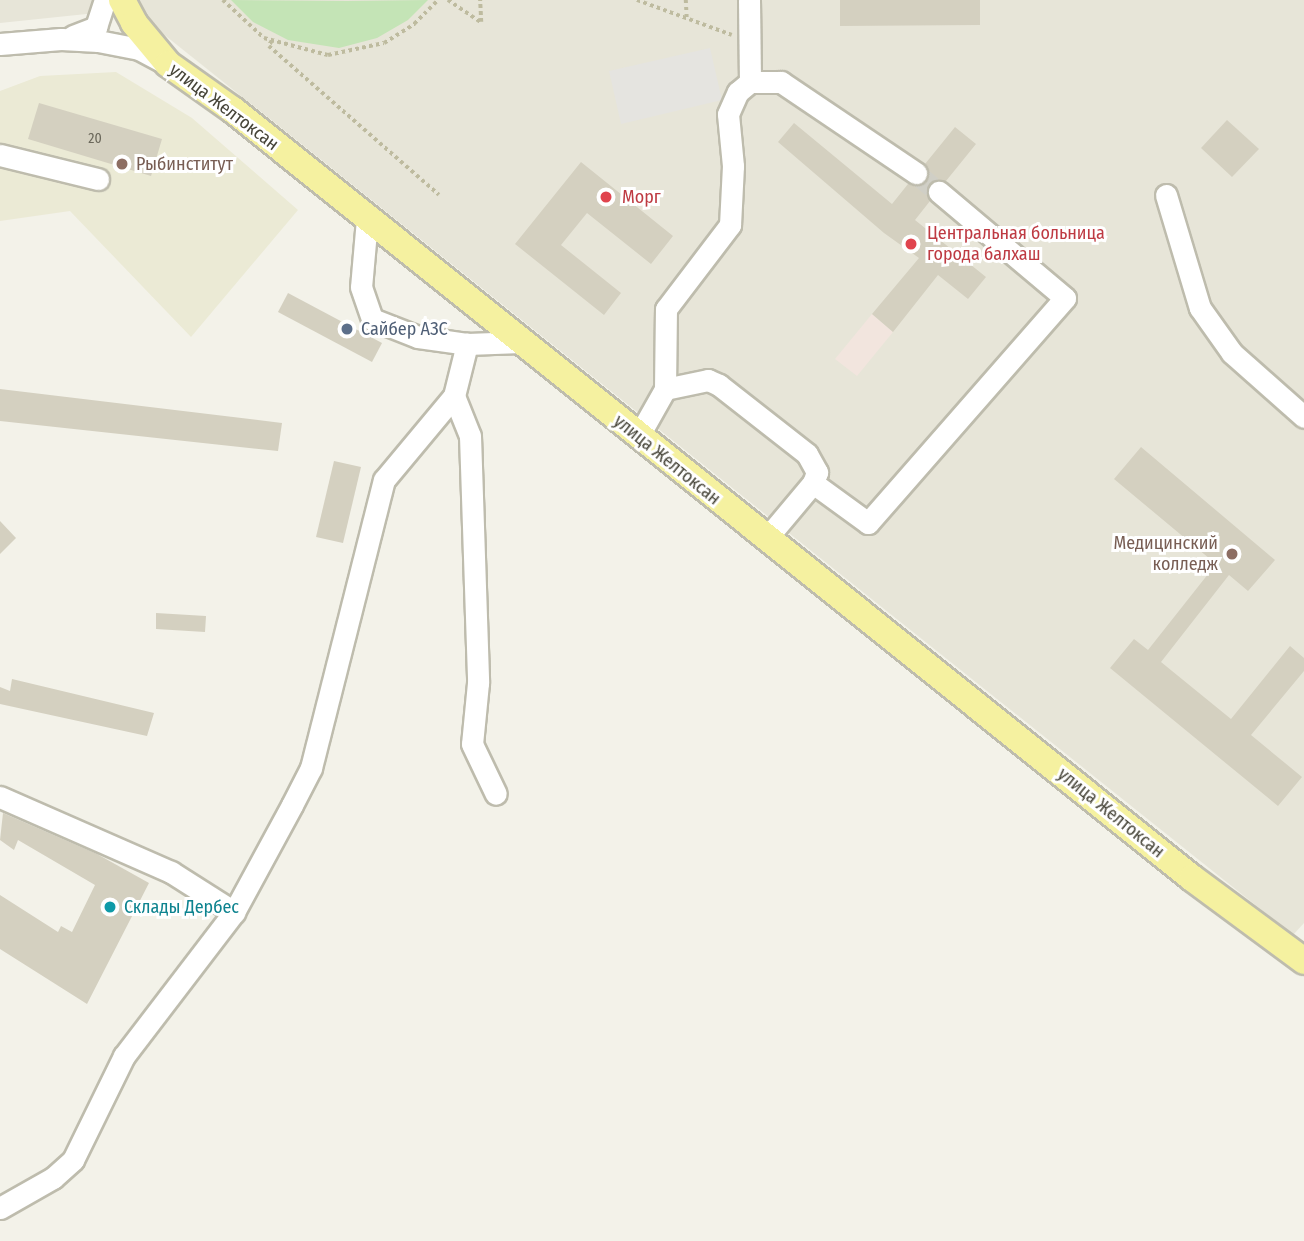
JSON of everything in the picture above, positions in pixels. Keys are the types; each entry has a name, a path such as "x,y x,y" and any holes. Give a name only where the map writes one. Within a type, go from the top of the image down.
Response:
{"main road":[{"path":"121,0 168,64"},
{"name":"улица Желтоксан","path":"168,64 233,110 1192,878 1304,961"}],"street":[{"path":"61,39 96,27 105,0"},
{"path":"749,0 750,82"},
{"name":"улица Желтоксан","path":"0,44 61,39 139,49 168,64"},
{"path":"638,437 665,390 666,309 730,225 733,166 728,114 738,92 750,82 781,82 916,173"},
{"path":"0,155 98,179"},
{"path":"813,483 868,523 1065,299 939,191"},
{"path":"1166,195 1200,308 1232,353 1304,417"},
{"path":"368,219 362,288 372,319 418,337 467,344 521,342"},
{"path":"0,1208 53,1178 73,1160 124,1056 234,912 311,768 384,480 454,396 467,344"},
{"path":"665,390 708,380 719,385 807,454 817,472 813,483 766,539"},
{"path":"454,396 470,436 478,683 472,744 496,794"},
{"path":"0,797 171,872 234,912"}],"path":[{"path":"223,0 246,26 272,41 328,55 358,51 384,43 414,24 438,0"},
{"path":"449,0 481,22 480,0"},
{"path":"637,0 748,38"},
{"path":"686,0 687,19"},
{"path":"272,41 268,47 439,195"}],"shaded area":[{"path":"0,0 94,0 96,13 0,23"},
{"path":"136,0 1304,0 1304,923 1293,935 152,25"},
{"path":"710,48 722,100 621,124 609,71"},
{"name":"Рыбинститут","path":"116,72 192,118 298,210 191,337 70,211 0,221 0,91 40,76"},
{"path":"872,314 893,332 857,376 835,359"}],"green space":[{"path":"231,0 428,0 408,20 377,38 339,48 288,40 253,22"}],"building":[{"path":"840,0 980,0 980,25 840,26"},
{"path":"39,103 162,139 151,176 28,139"},
{"path":"1227,120 1259,149 1232,177 1201,148"},
{"path":"794,123 892,204 908,184 926,181 925,164 955,127 976,144 946,181 935,180 929,184 930,201 915,220 986,277 968,299 938,275 893,332 872,314 919,258 884,233 778,142"},
{"path":"581,162 673,236 651,264 587,213 561,245 621,293 604,315 515,244"},
{"path":"288,293 382,343 372,362 278,312"},
{"path":"0,389 282,423 278,451 0,421"},
{"path":"1141,447 1275,560 1248,591 1229,575 1161,662 1231,719 1290,646 1304,658 1304,671 1251,735 1302,777 1278,806 1110,668 1134,639 1148,650 1216,564 1114,479"},
{"path":"334,461 361,467 343,543 316,537"},
{"path":"0,521 16,538 0,554"},
{"path":"156,613 206,616 205,632 156,629"},
{"path":"12,679 154,713 147,736 0,704 0,687 10,691"},
{"name":"Склады Дербес","path":"3,813 97,854 149,883 87,1004 0,949 0,895 58,932 61,926 72,932 95,885 18,840 14,850 0,840"}],"tunnel":[{"path":"916,173 939,192"}],"place":[{"name":"Рыбинститут","path":"122,164"},
{"name":"Морг","path":"606,197"},
{"name":"Центральная больница города балхаш","path":"911,244"},
{"name":"Сайбер АЗС","path":"347,329"},
{"name":"Медицинский колледж","path":"1232,554"},
{"name":"Склады Дербес","path":"110,907"}]}
